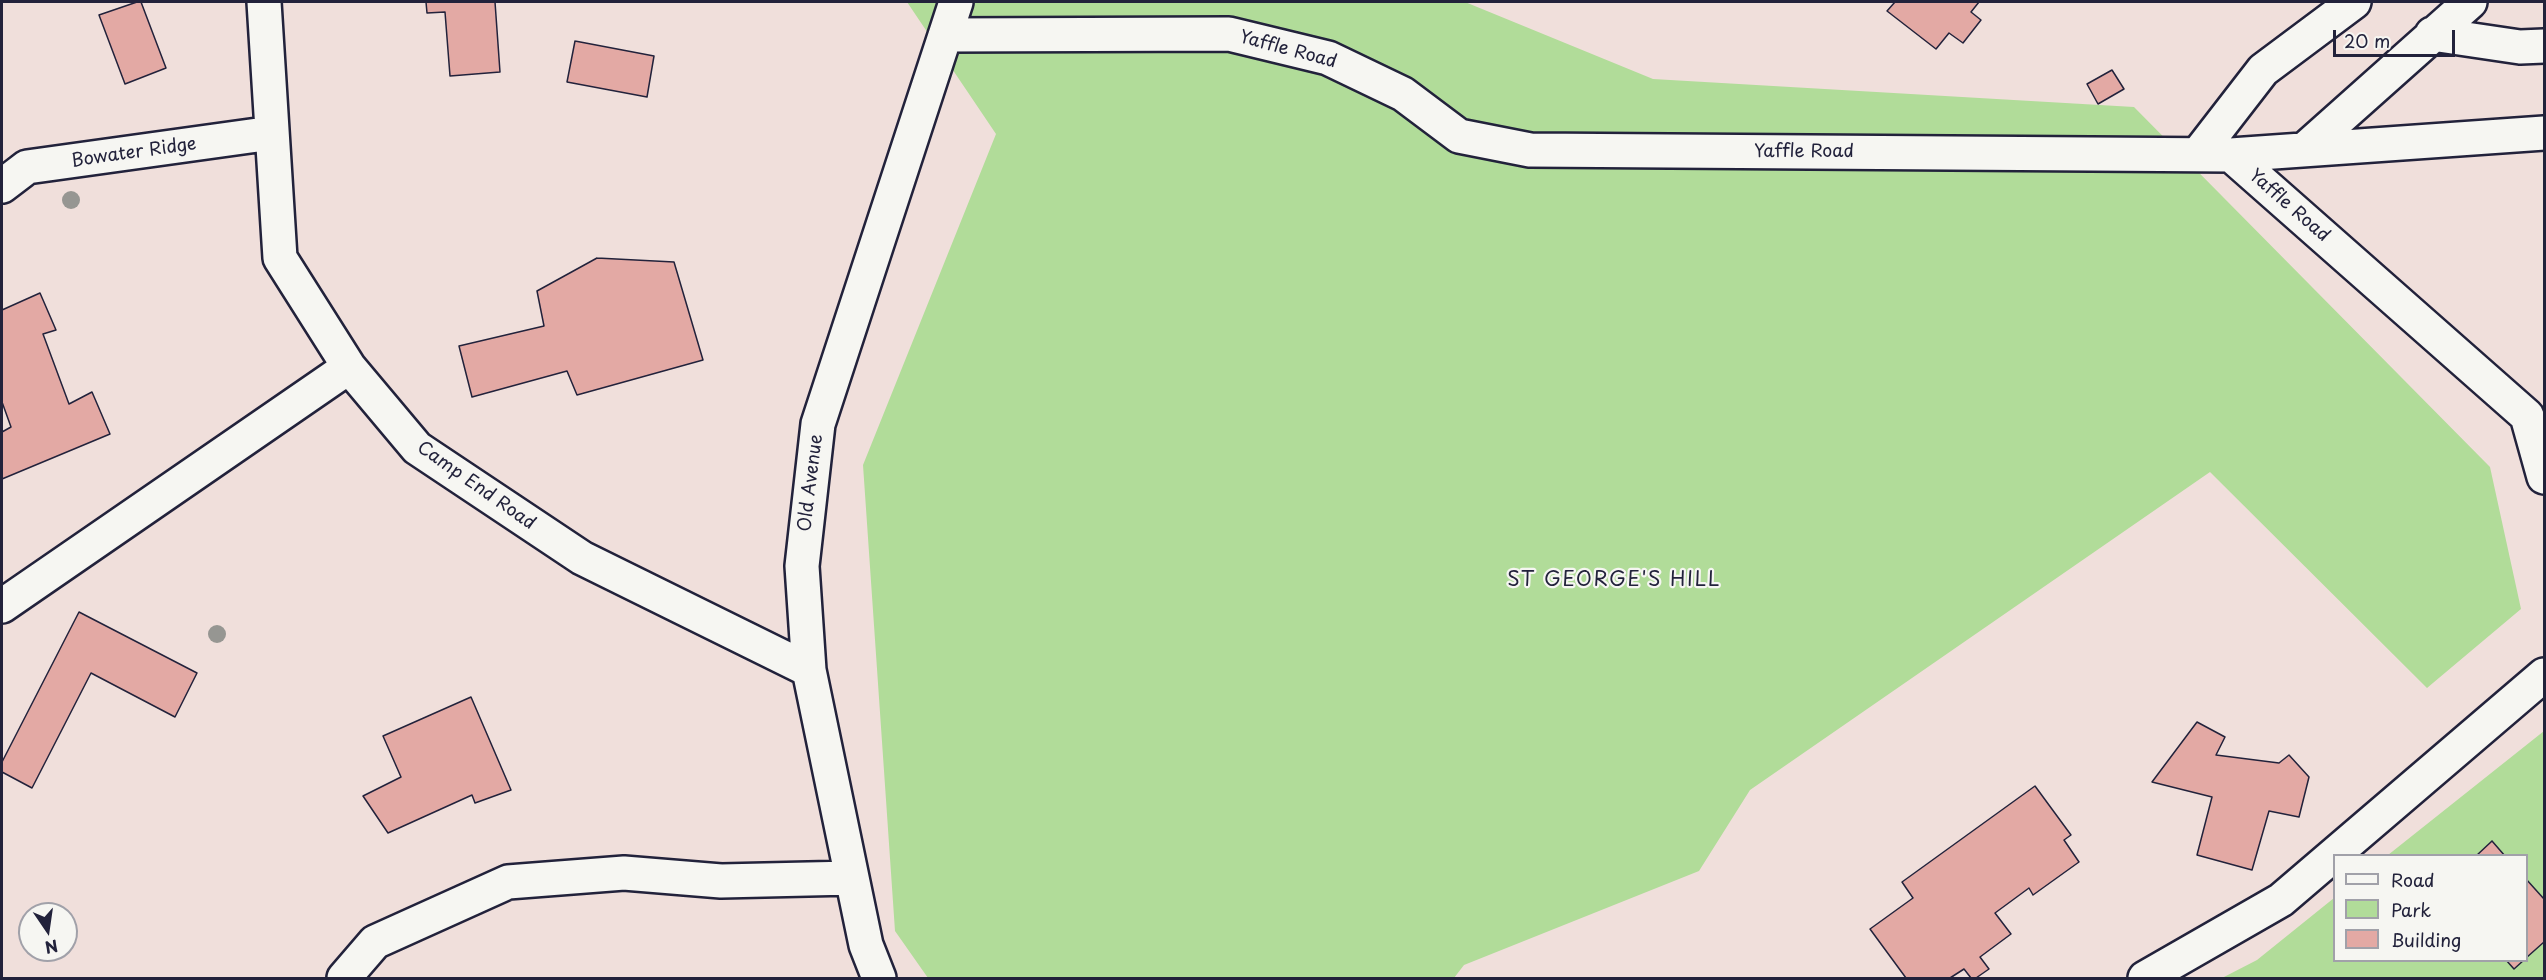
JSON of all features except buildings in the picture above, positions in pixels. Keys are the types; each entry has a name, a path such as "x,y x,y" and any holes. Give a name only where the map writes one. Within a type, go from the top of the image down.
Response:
{"street":[{"name":"Camp End Road","path":"264,2 280,258 349,367 417,448 582,558 809,670"},
{"name":"Old Avenue","path":"879,978 866,945 809,670 802,566 818,424 956,2"},
{"path":"2198,154 2263,70 2354,2"},
{"path":"2305,149 2470,2"},
{"name":"Yaffle Road","path":"946,35 1229,34 1328,58 1403,94 1459,136 1530,150 2231,155 2527,416 2544,477"},
{"path":"2432,34 2520,47 2544,46"},
{"path":"2231,155 2544,133"},
{"name":"Bowater Ridge","path":"2,186 27,167 272,134"},
{"path":"2,606 349,367"},
{"path":"2335,854 2544,675"},
{"path":"2145,978 2281,900 2333,856"},
{"path":"344,978 375,942 507,882 624,873 721,881 852,878"}],"green space":[{"path":"907,2 1465,2 1653,79 2134,107 2490,467 2521,609 2427,688 2210,472 1750,790 1699,871 1464,965 1454,978 928,978 895,931 863,465 996,134"},
{"path":"2544,731 2544,978 2222,978 2257,960 2333,899 2333,962 2528,962 2528,854 2389,854"}],"district":[{"name":"ST GEORGE'S HILL","path":"1614,580"}]}
